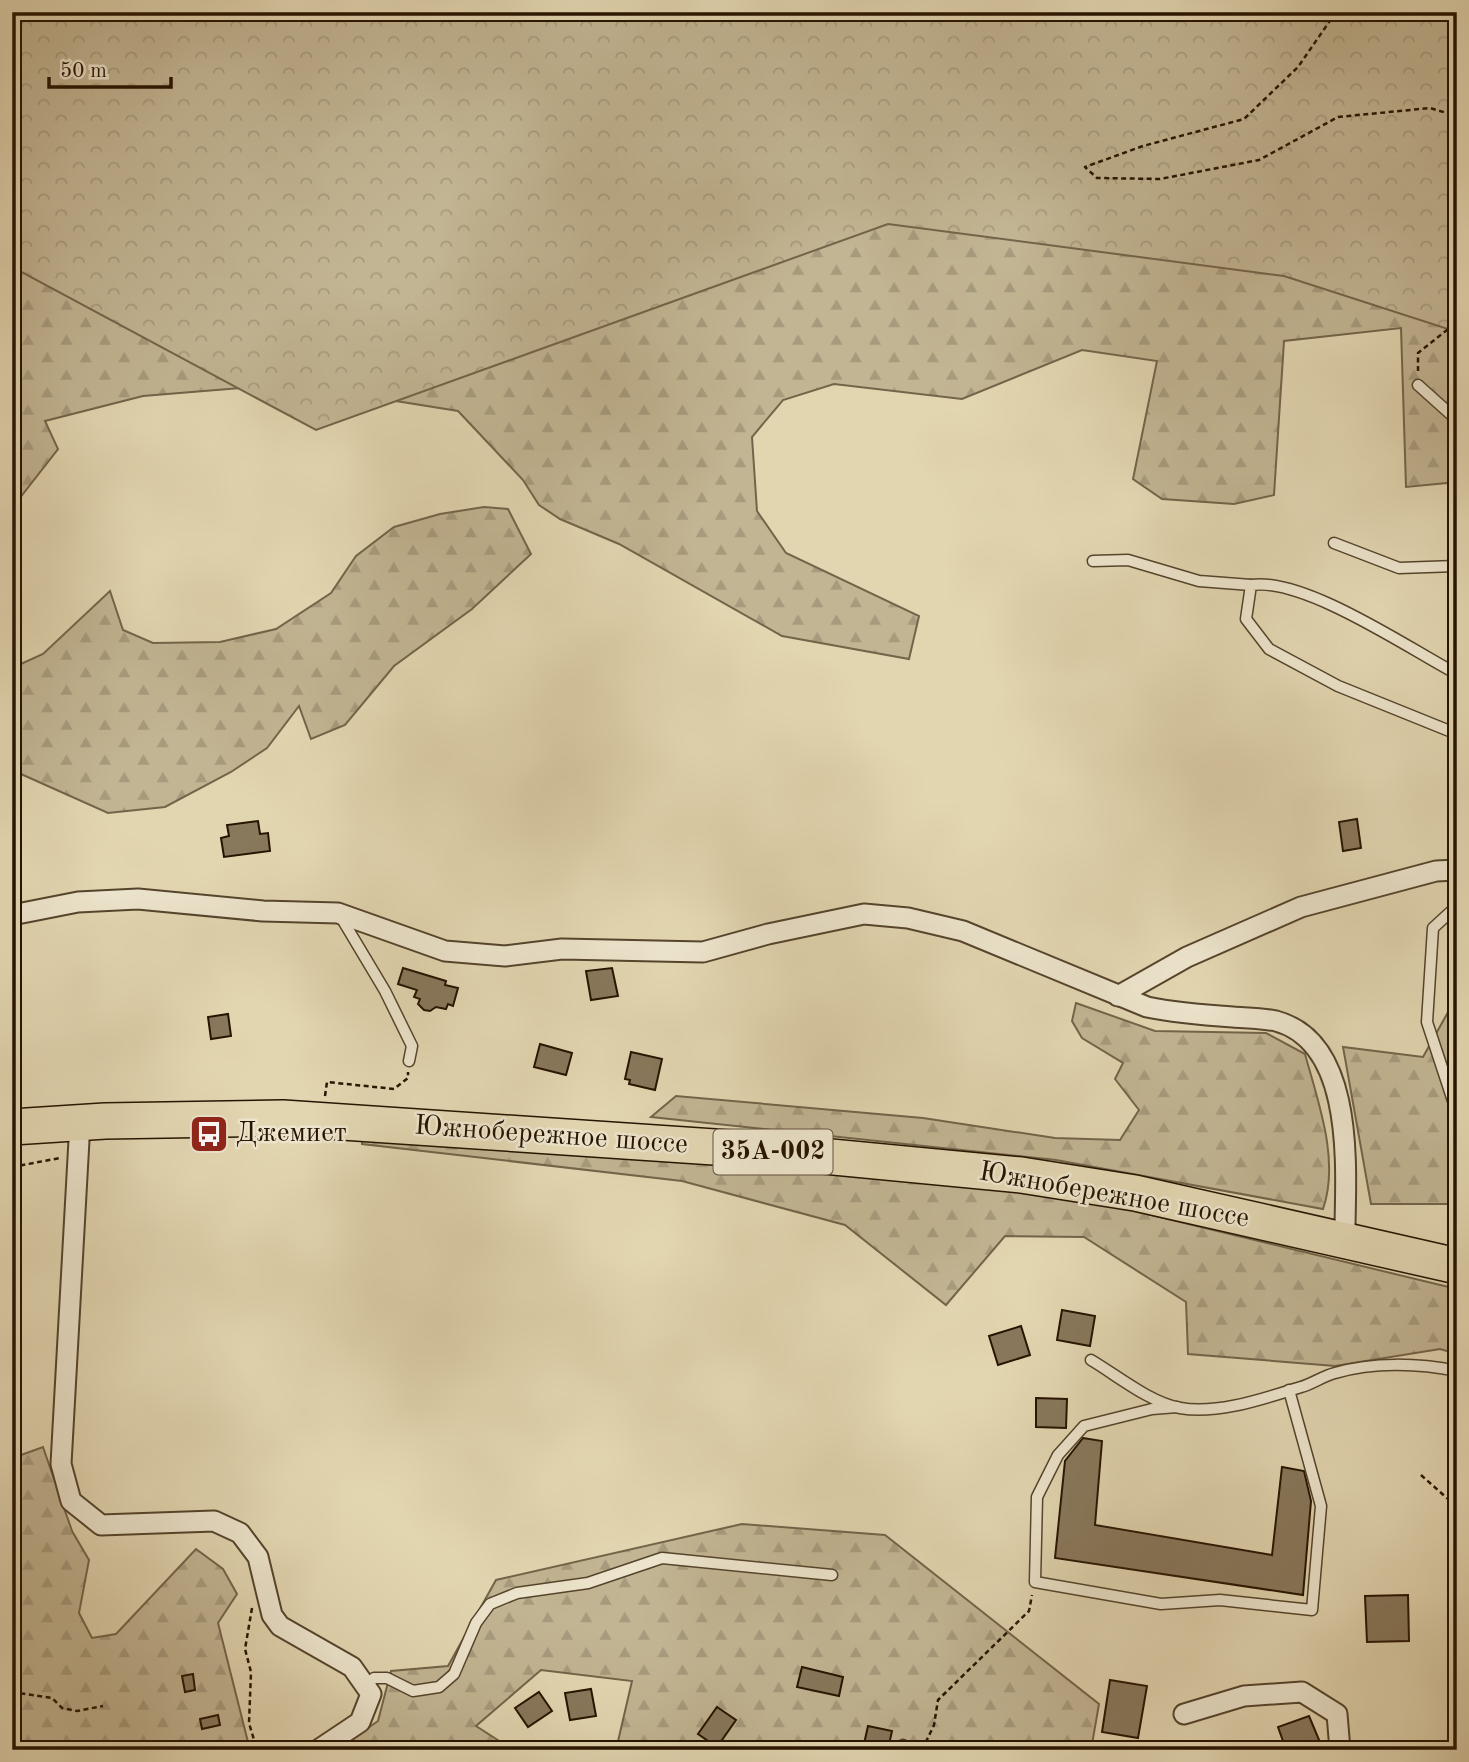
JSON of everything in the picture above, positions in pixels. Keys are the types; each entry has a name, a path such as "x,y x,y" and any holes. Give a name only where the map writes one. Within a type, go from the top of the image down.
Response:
{"highway":[{"name":"Южнобережное шоссе","path":"24,1119 82,1106 283,1103 1024,1162 1139,1181 1457,1251"},
{"path":"85,1128 134,1113 141,1106"},
{"name":"Южнобережное шоссе","path":"24,1119 85,1128 296,1119 760,1150 1021,1175 1135,1194 1457,1266"}],"street":[{"path":"1118,996 1187,957 1301,907 1436,871 1457,870"},
{"path":"12,915 78,902 138,899 263,911 338,913 445,951 505,956 562,949 703,951 864,914 908,918 963,931 1118,996 1177,1014 1276,1021 1314,1045 1340,1101 1345,1226"},
{"path":"85,1128 61,1464 71,1501 101,1525 214,1521 240,1533 258,1557 272,1615 280,1626 352,1667 372,1694 360,1722 318,1750"},
{"path":"1184,1714 1244,1696 1302,1692 1337,1714 1340,1750"}],"lane":[{"path":"1419,385 1457,420"},
{"path":"1334,543 1399,568 1456,563"},
{"path":"1093,561 1128,560 1199,581 1251,585 1267,583 1300,592 1349,614 1457,674"},
{"path":"1251,585 1246,619 1269,649 1338,686 1457,734"},
{"path":"1456,1110 1427,1022 1433,928 1457,906"},
{"path":"338,913 367,960 412,1046 409,1061"},
{"path":"1091,1360 1140,1390 1177,1408"},
{"path":"1289,1390 1321,1506 1312,1610 1220,1600 1161,1605 1035,1582 1037,1497 1058,1455 1084,1426 1152,1409 1221,1408 1289,1390 1334,1373 1365,1367 1426,1364 1457,1371"},
{"path":"365,1686 374,1678 387,1678 413,1690 439,1687 454,1674 476,1623 490,1604 517,1593 588,1583 662,1558 832,1575"}],"path":[{"path":"1336,12 1298,67 1244,119 1143,146 1085,167 1097,178 1160,178 1259,160 1338,117 1430,108 1457,116"},
{"path":"1419,385 1418,353 1457,322"},
{"path":"323,1106 327,1082 394,1089 408,1078 409,1061"},
{"path":"12,1167 85,1128"},
{"path":"1421,1475 1457,1507"},
{"path":"257,1750 249,1723 251,1672 245,1648 251,1610 265,1579"},
{"path":"922,1750 934,1724 938,1700 1029,1611 1033,1591"},
{"path":"12,1692 52,1698 62,1709 77,1711 103,1706"}],"green space":[{"path":"12,12 1457,12 1457,482 1406,487 1401,328 1284,341 1274,495 1234,504 1162,499 1133,479 1157,361 1082,350 962,399 834,384 783,400 752,437 757,511 786,553 919,616 909,659 782,636 619,544 560,519 539,505 523,480 458,411 290,384 143,396 45,421 58,449 12,508"},
{"path":"12,12 1457,12 1457,332 1284,276 888,224 316,430 12,267"},
{"path":"484,507 508,509 531,554 472,609 394,666 345,725 311,739 299,706 267,748 231,772 165,807 108,813 12,770 12,668 43,654 110,591 123,630 153,643 220,642 276,629 331,593 356,556 394,527 440,514"},
{"path":"1457,996 1457,1204 1371,1204 1343,1047 1423,1057"},
{"path":"1076,1003 1155,1031 1266,1033 1305,1054 1321,1111 1328,1151 1328,1190 1323,1209 1056,1160 651,1117 676,1096 923,1118 1055,1138 1120,1140 1139,1110 1115,1079 1123,1063 1082,1038 1072,1021"},
{"path":"362,1133 676,1152 1089,1200 1457,1289 1457,1354 1440,1349 1335,1366 1188,1354 1186,1302 1084,1237 1005,1236 946,1305 845,1225 682,1181 362,1144"},
{"path":"43,1447 72,1531 89,1560 79,1613 92,1638 116,1634 196,1549 223,1569 237,1594 218,1623 250,1750 12,1750 12,1531 21,1455"},
{"path":"742,1524 885,1535 1099,1704 1091,1750 616,1750 632,1681 541,1670 476,1726 513,1750 337,1750 378,1721 391,1671 448,1666 496,1580"}],"building":[{"path":"1357,819 1361,848 1343,851 1339,822"},
{"path":"258,821 260,834 268,833 270,851 224,857 221,838 229,836 227,825"},
{"path":"403,968 446,981 445,985 458,988 453,1006 448,1004 446,1009 436,1007 430,1011 424,1010 418,1004 420,999 414,997 417,990 398,984"},
{"path":"612,968 618,996 591,1000 586,971"},
{"path":"228,1014 231,1036 211,1039 208,1017"},
{"path":"540,1044 572,1053 566,1075 534,1067"},
{"path":"631,1052 662,1059 655,1090 629,1084 630,1080 625,1079"},
{"path":"1062,1310 1095,1316 1090,1346 1057,1340"},
{"path":"1021,1326 1030,1355 998,1365 989,1336"},
{"path":"1036,1398 1067,1399 1066,1428 1036,1427"},
{"path":"1083,1438 1102,1441 1095,1525 1272,1555 1282,1467 1304,1471 1311,1501 1303,1595 1055,1558 1065,1461"},
{"path":"1408,1595 1409,1641 1367,1642 1365,1596"},
{"path":"802,1667 843,1677 839,1696 797,1687"},
{"path":"193,1674 195,1690 185,1692 182,1676"},
{"path":"1110,1680 1147,1686 1138,1738 1102,1732"},
{"path":"591,1689 596,1716 570,1720 565,1693"},
{"path":"539,1692 552,1711 528,1727 515,1708"},
{"path":"717,1707 736,1720 717,1747 698,1734"},
{"path":"218,1715 220,1725 202,1729 200,1719"},
{"path":"1309,1716 1322,1747 1303,1750 1283,1741 1278,1727"},
{"path":"868,1726 892,1731 888,1749 864,1744"}],"place":[{"name":"Джемиет","path":"209,1134"}]}
